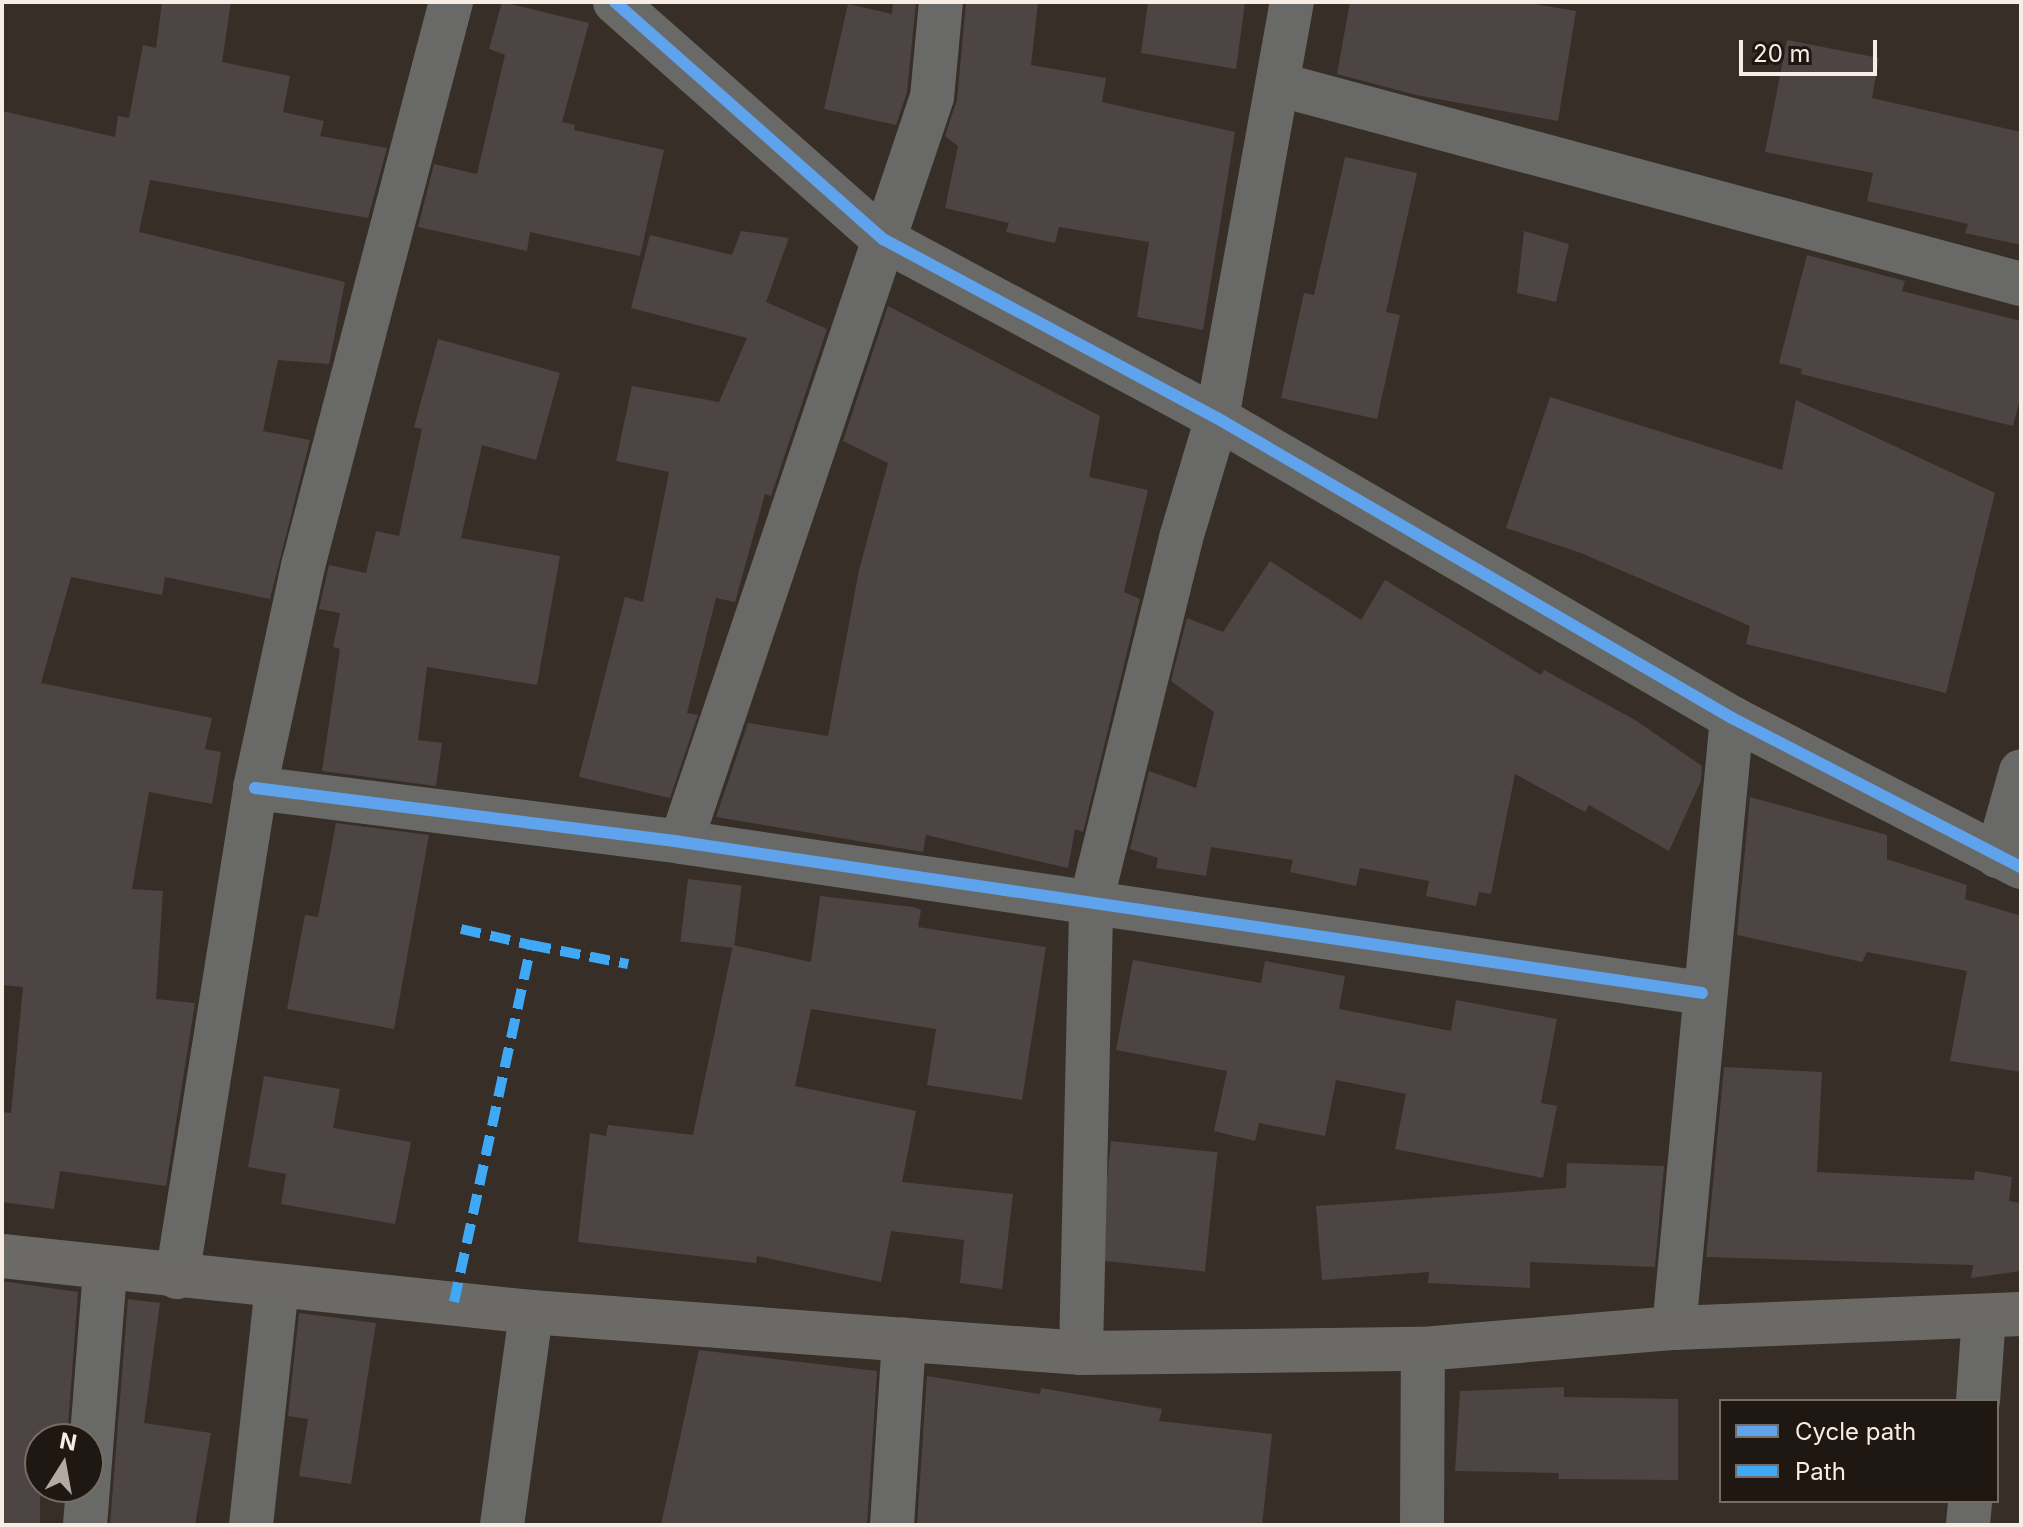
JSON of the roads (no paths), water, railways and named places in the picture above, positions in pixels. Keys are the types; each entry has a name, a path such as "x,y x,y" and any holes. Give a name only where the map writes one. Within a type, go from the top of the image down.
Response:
{"main road":[{"path":"2,1256 177,1277 531,1312 1081,1353 1423,1349 1674,1328 2003,1315"}],"street":[{"path":"177,1277 255,788 303,566 451,2"},
{"path":"615,2 883,239 1217,418 1732,718 2009,862 2021,771"},
{"path":"681,842 932,97 941,2"},
{"path":"1081,1353 1091,902 1181,538 1217,418 1281,85 1292,2"},
{"path":"1281,85 2021,284"},
{"path":"1674,1328 1702,993 1732,718"},
{"path":"255,788 681,842 1702,993"},
{"path":"85,1525 105,1269"},
{"path":"251,1525 277,1286"},
{"path":"502,1525 531,1312"},
{"path":"1979,1399 2003,1315"},
{"path":"892,1525 904,1339"},
{"path":"1422,1525 1423,1349"},
{"path":"1968,1525 1970,1503"}]}
